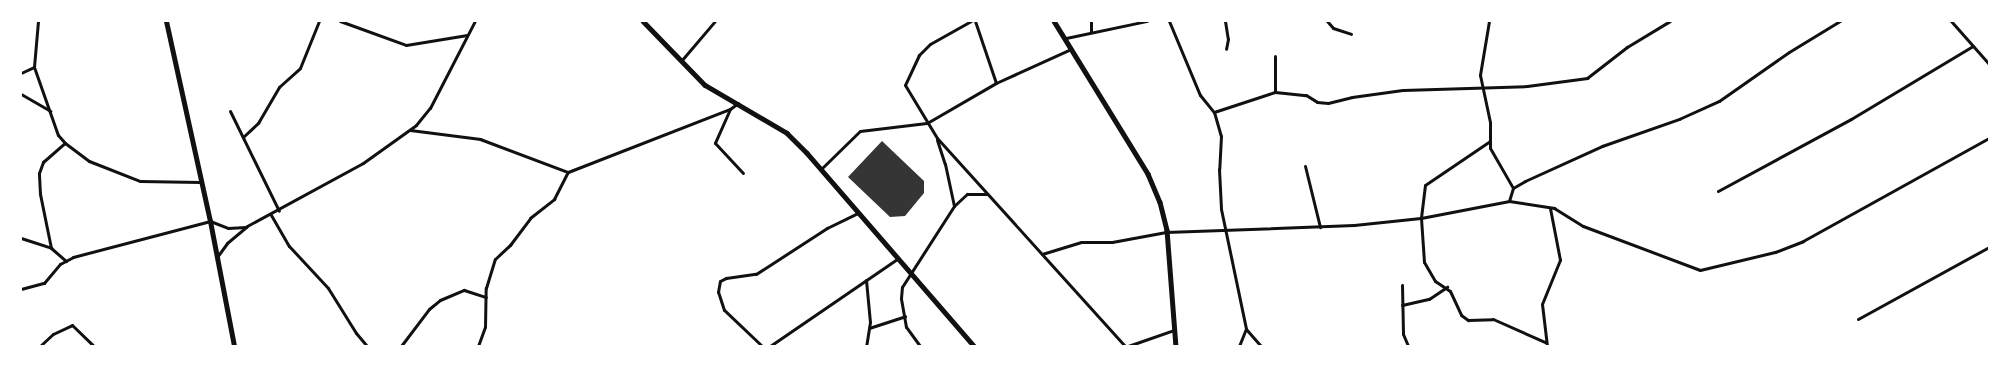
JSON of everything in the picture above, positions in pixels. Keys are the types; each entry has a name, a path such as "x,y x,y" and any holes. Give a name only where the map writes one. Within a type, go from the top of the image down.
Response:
{"main road":[{"path":"166,21 200,182 210,221 232,345"},
{"path":"643,21 705,85 787,133 821,169 909,273 974,346"},
{"path":"1054,21 1073,48 1148,174 1160,202 1166,232 1176,346"}],"street":[{"path":"38,21 34,67 58,134 65,143 89,161 140,181 200,182"},
{"path":"242,137 258,123 279,87 300,68 319,21"},
{"path":"340,21 406,45 467,35"},
{"path":"217,257 227,243 247,226 279,211 363,164 410,130 430,108 475,21"},
{"path":"681,61 715,21"},
{"path":"970,21 930,44 919,55 905,85 937,138 1125,346"},
{"path":"975,21 996,84"},
{"path":"1091,21 1091,31"},
{"path":"1066,38 1091,31 1147,21"},
{"path":"1169,21 1200,95 1214,112 1221,136 1220,191 1226,231 1246,328 1261,346"},
{"path":"1225,21 1228,39 1226,49"},
{"path":"1327,21 1333,28 1351,34"},
{"path":"1489,21 1480,75 1490,122 1490,141 1498,164 1513,188"},
{"path":"1214,112 1242,101 1276,92 1306,95 1322,103 1403,90 1482,86 1527,86 1587,78 1626,47 1670,21"},
{"path":"1509,201 1513,188 1602,146 1694,114 1719,101 1840,21"},
{"path":"1951,21 1989,64"},
{"path":"1718,191 1851,119 1973,46"},
{"path":"821,169 860,131 927,123 996,84 1073,48"},
{"path":"1275,56 1276,92"},
{"path":"21,73 34,67"},
{"path":"21,94 51,111"},
{"path":"410,130 480,139 568,172 579,170 730,109 738,103"},
{"path":"730,109 715,142 743,173"},
{"path":"230,111 279,211"},
{"path":"937,138 945,164 954,206"},
{"path":"1042,254 1081,242 1112,242 1166,232 1320,227 1421,218 1509,201 1550,208 1583,226 1700,270 1775,252 1803,241 1989,138"},
{"path":"1490,141 1425,185 1421,218 1424,262 1435,281 1447,287 1461,315 1468,320 1493,319 1546,344"},
{"path":"51,248 40,194 39,173 43,162 65,143"},
{"path":"1305,166 1320,227"},
{"path":"478,346 485,327 486,297 495,259 510,245 530,218 554,199 568,172"},
{"path":"920,346 906,327 901,298 909,273 954,206 967,194 987,194"},
{"path":"1546,344 1542,304 1560,260 1550,208"},
{"path":"762,346 724,310 718,292 720,281 726,278 756,274 827,228 858,213"},
{"path":"271,215 289,246 328,288 356,333 368,346"},
{"path":"21,289 44,283 66,261 73,257 210,221 228,228 247,226"},
{"path":"21,238 51,248 66,261"},
{"path":"1858,319 1989,247"},
{"path":"770,346 898,259"},
{"path":"866,280 869,328 866,346"},
{"path":"1402,286 1403,334 1408,346"},
{"path":"1402,305 1429,299 1447,287"},
{"path":"401,346 429,309 440,300 464,290 486,297"},
{"path":"869,328 905,316"},
{"path":"40,346 53,334 72,325 94,346"},
{"path":"1239,346 1246,328"},
{"path":"1128,346 1174,330"}],"building":[{"path":"882,141 924,181 924,193 905,216 890,217 848,177"}]}
